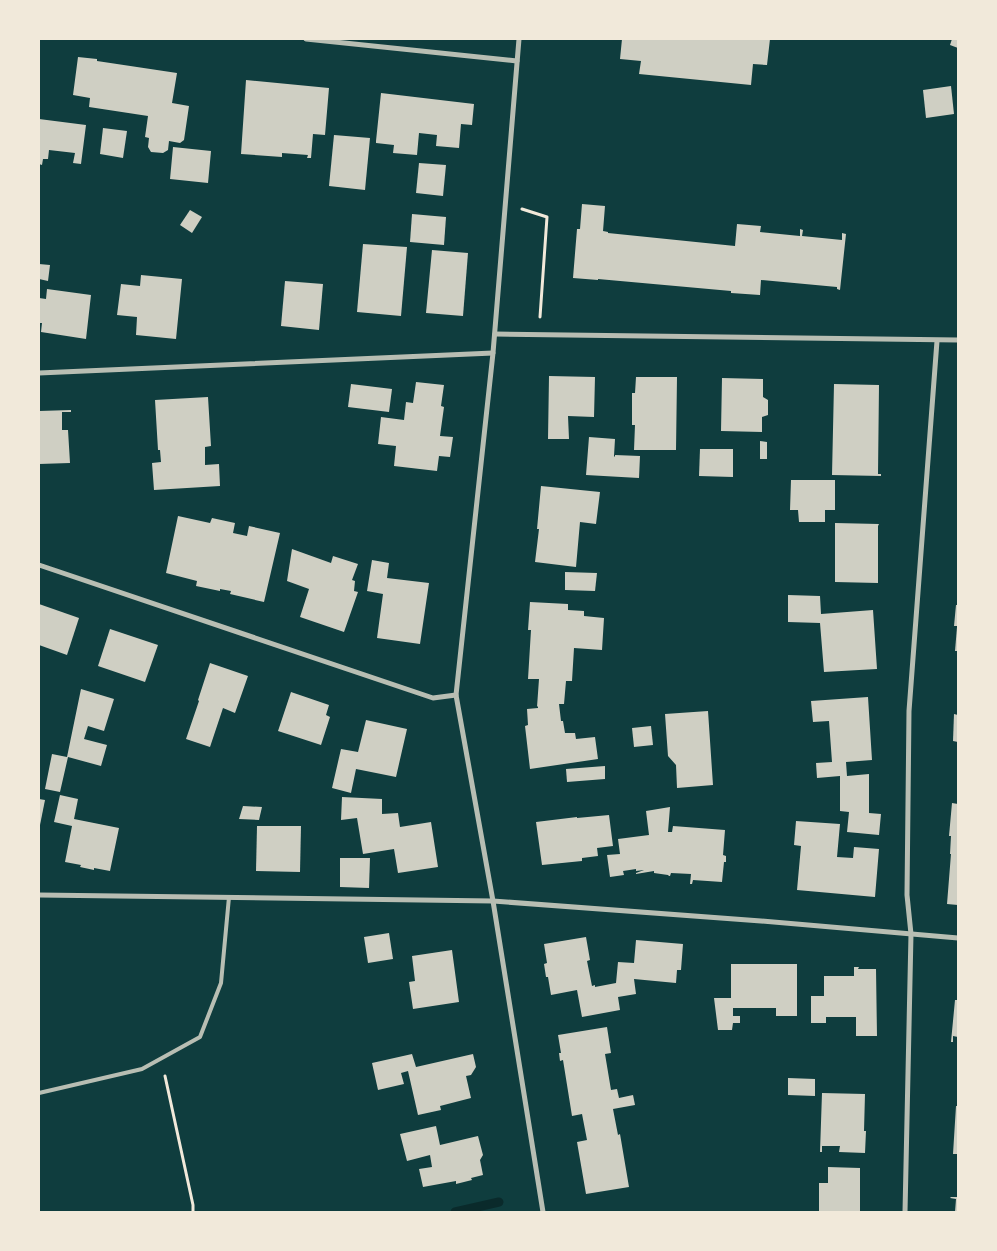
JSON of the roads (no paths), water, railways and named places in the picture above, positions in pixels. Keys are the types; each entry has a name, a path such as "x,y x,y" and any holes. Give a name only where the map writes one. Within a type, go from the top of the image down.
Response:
{"street":[{"path":"306,39 517,61"},
{"path":"519,39 495,334 456,695 493,901 543,1212"},
{"path":"495,334 958,340"},
{"path":"905,1212 911,934 907,895 909,711 937,340"},
{"path":"39,373 493,353"},
{"path":"39,565 433,698 456,695"},
{"path":"39,895 493,901 958,938"}],"lane":[{"path":"39,1092 142,1068 200,1037 221,983 229,898"}],"waterway":[{"path":"455,1212 499,1202"}]}
